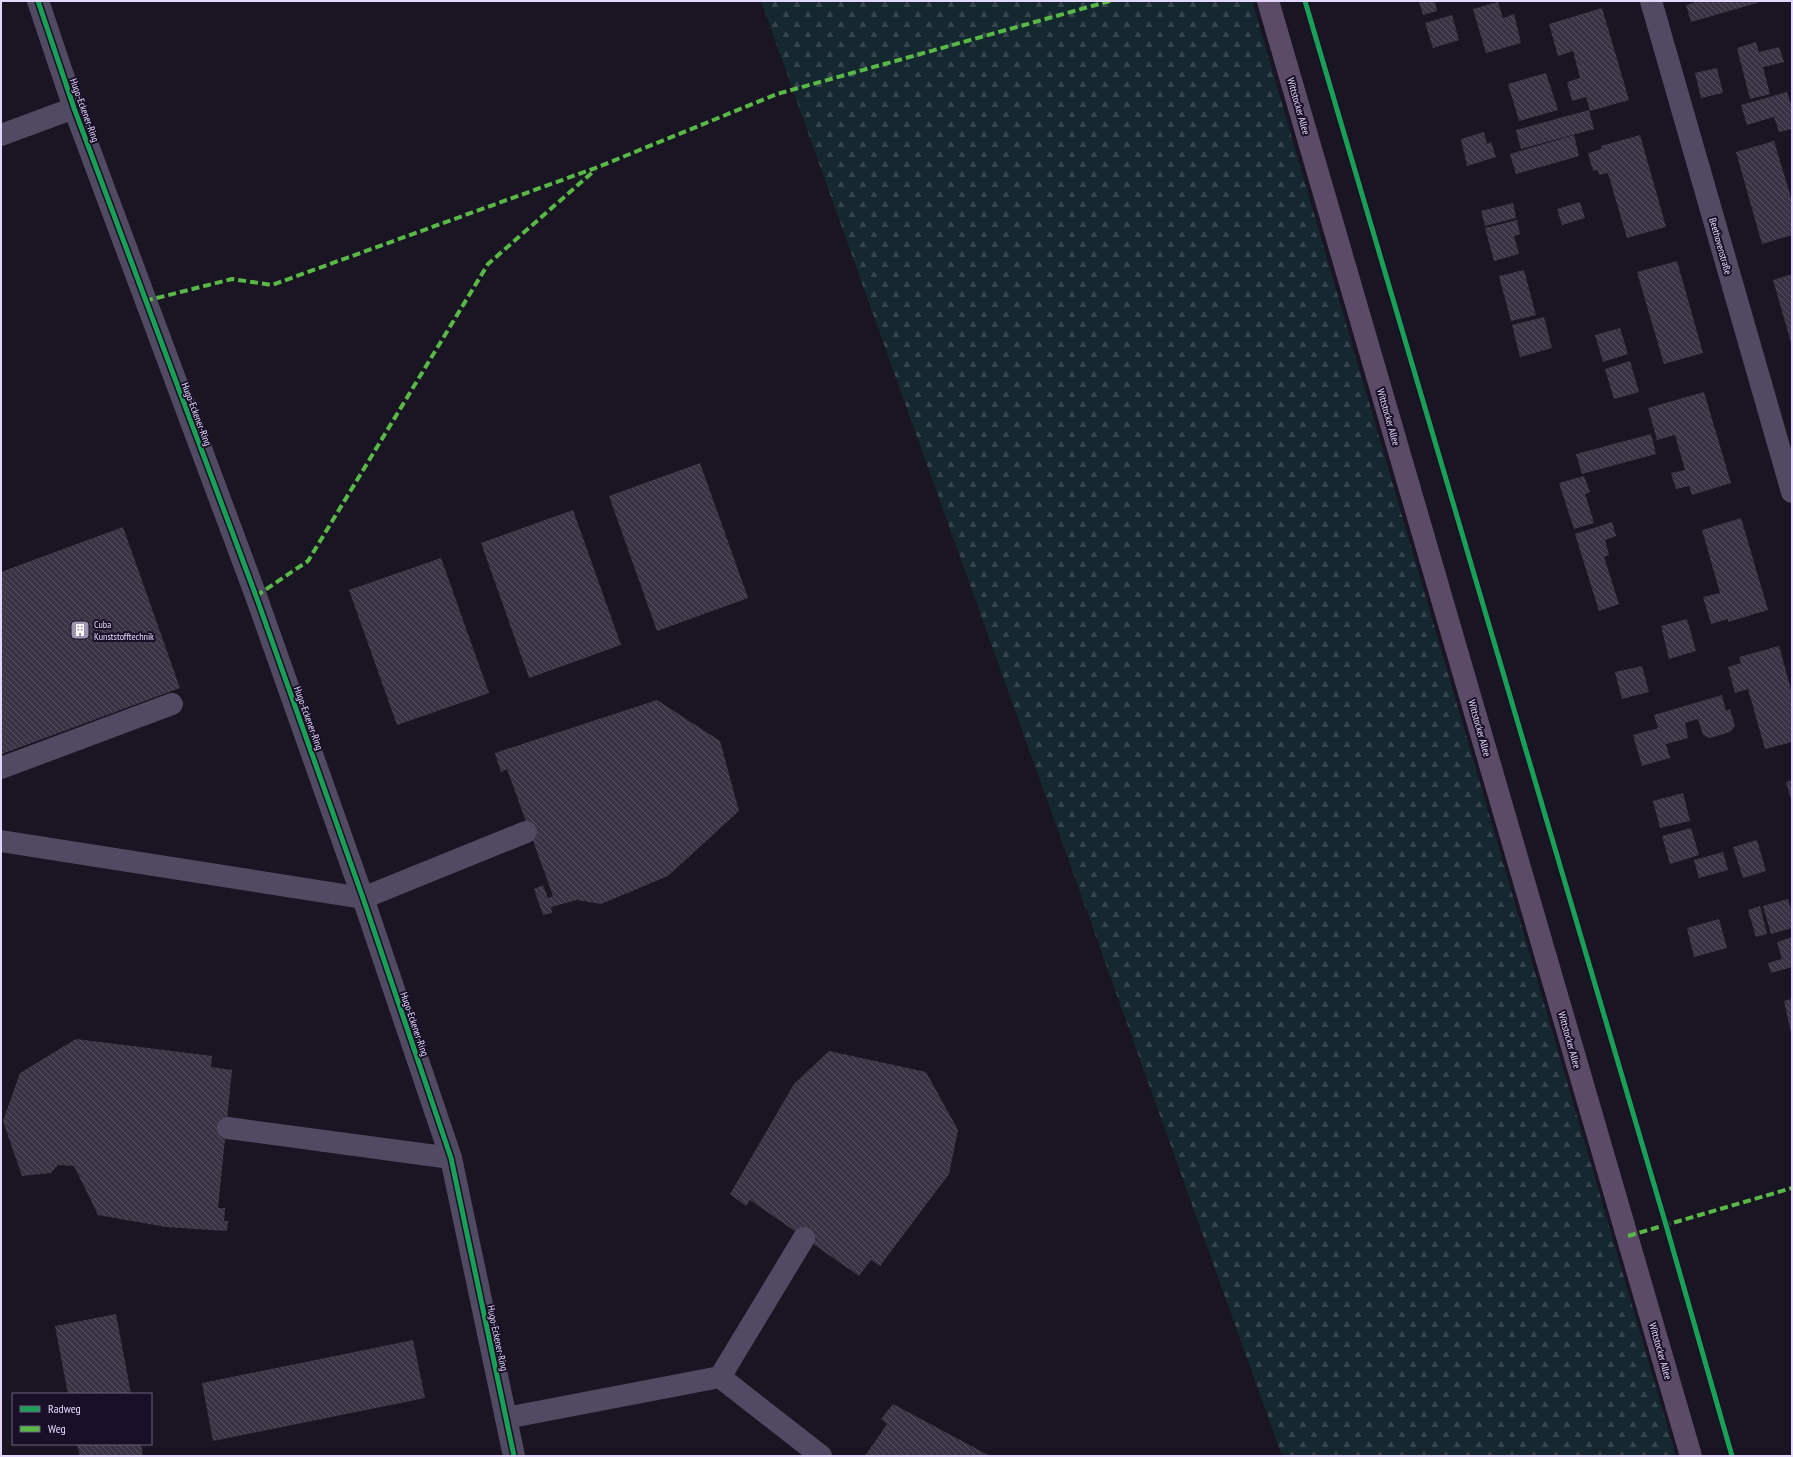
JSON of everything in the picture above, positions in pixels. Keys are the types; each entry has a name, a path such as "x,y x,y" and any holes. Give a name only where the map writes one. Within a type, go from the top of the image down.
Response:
{"main road":[{"name":"Wittstocker Allee","path":"1268,1 1691,1456"}],"street":[{"name":"Hugo-Eckener-Ring","path":"38,1 74,108 256,596 364,898 451,1158 514,1456"},
{"name":"Beethovenstraße","path":"1651,1 1792,492"},
{"path":"1,135 74,108"},
{"path":"1,768 172,704"},
{"path":"1,841 364,898 526,832"},
{"path":"228,1128 451,1158"},
{"path":"506,1418 720,1377 804,1238"},
{"path":"720,1377 820,1456"}],"green space":[{"path":"761,1 1252,1 1676,1456 1282,1456"}],"building":[{"path":"1419,1 1435,1 1437,11 1423,15"},
{"path":"1695,1 1764,1 1691,22 1686,5 1696,2"},
{"path":"1498,2 1503,18 1514,14 1521,43 1486,53 1473,9"},
{"path":"1602,8 1629,100 1590,111 1586,97 1572,101 1567,82 1580,78 1573,51 1558,56 1549,24"},
{"path":"1452,15 1459,40 1433,48 1425,23"},
{"path":"1756,42 1759,52 1779,47 1784,62 1763,67 1770,94 1750,99 1737,48"},
{"path":"1717,68 1723,93 1701,98 1695,73"},
{"path":"1546,73 1558,110 1519,121 1508,84"},
{"path":"1787,92 1792,108 1792,129 1779,132 1774,117 1747,125 1741,105"},
{"path":"1589,110 1594,129 1521,149 1516,130"},
{"path":"1484,132 1487,144 1491,142 1496,157 1467,166 1461,139"},
{"path":"1574,135 1579,156 1516,174 1510,154"},
{"path":"1640,135 1666,227 1627,238 1608,173 1599,175 1598,170 1593,171 1588,153 1601,149 1601,146"},
{"path":"1774,141 1792,201 1792,235 1762,244 1736,152"},
{"path":"1580,202 1585,218 1562,225 1557,209"},
{"path":"1513,203 1516,218 1485,226 1481,211"},
{"path":"1517,220 1520,234 1514,236 1519,254 1494,261 1485,228"},
{"path":"1677,261 1703,353 1664,364 1637,272"},
{"path":"1524,270 1536,315 1511,321 1499,276"},
{"path":"1792,274 1792,346 1773,280"},
{"path":"1544,317 1552,348 1520,357 1512,325"},
{"path":"1620,328 1628,354 1603,362 1595,335"},
{"path":"1630,361 1639,392 1614,399 1605,369"},
{"path":"1704,392 1731,483 1692,495 1689,486 1676,489 1671,473 1685,470 1675,435 1657,440 1648,408"},
{"path":"1651,434 1656,454 1582,474 1576,454"},
{"path":"700,463 748,598 657,631 609,496"},
{"path":"1584,476 1590,492 1585,494 1594,523 1574,529 1559,483"},
{"path":"573,510 621,645 529,678 481,543"},
{"path":"1741,518 1768,610 1728,622 1728,619 1711,624 1703,597 1720,593 1702,530"},
{"path":"1612,522 1616,536 1605,540 1609,555 1604,557 1619,604 1599,611 1575,534"},
{"name":"Cuba Kunststofftechnik","path":"123,527 180,688 2,754 1,572"},
{"path":"441,558 489,693 397,725 349,590"},
{"path":"1687,619 1696,651 1669,659 1661,626"},
{"path":"1779,646 1792,693 1792,742 1765,749 1748,689 1735,693 1728,667 1741,663 1739,657"},
{"path":"1642,666 1649,692 1622,699 1615,672"},
{"path":"1722,695 1726,711 1730,709 1735,726 1730,732 1710,738 1703,735 1698,719 1685,723 1688,738 1666,744 1670,758 1642,766 1633,735 1658,728 1654,715"},
{"path":"657,700 720,741 739,811 668,876 601,904 577,900 551,907 552,913 543,915 534,889 543,885 548,898 553,896 507,769 501,772 495,753"},
{"path":"1792,780 1792,803 1786,782"},
{"path":"1683,793 1690,821 1660,828 1653,801"},
{"path":"1691,828 1699,855 1670,864 1662,836"},
{"path":"1757,840 1766,871 1743,878 1733,847"},
{"path":"1723,852 1728,870 1699,878 1694,860"},
{"path":"1788,899 1792,913 1792,928 1771,934 1763,906"},
{"path":"1760,906 1767,934 1756,937 1748,910"},
{"path":"1719,919 1727,948 1694,957 1687,928"},
{"path":"1792,937 1792,967 1771,973 1768,963 1782,959 1777,942"},
{"path":"1792,999 1792,1032 1791,1033 1784,1001"},
{"path":"76,1039 212,1056 211,1067 232,1070 218,1208 225,1208 224,1221 228,1221 227,1231 166,1227 98,1215 74,1166 58,1165 51,1173 22,1176 3,1121 20,1073"},
{"path":"829,1051 926,1072 958,1130 949,1174 880,1266 871,1260 859,1276 750,1200 746,1206 730,1194 794,1084"},
{"path":"116,1314 131,1393 68,1393 55,1326"},
{"path":"413,1340 425,1398 213,1441 202,1383"},
{"path":"893,1404 990,1456 865,1456 887,1424 881,1419"},
{"path":"77,1445 141,1445 143,1456 80,1456"}],"marked path":[{"path":"145,301 232,279 272,285 598,167 777,94 1110,1"},
{"path":"256,596 308,561 488,264 595,170"},
{"path":"1628,1236 1792,1188"}],"cycle path":[{"path":"38,1 74,108 256,596 363,898 451,1158 514,1456"},
{"path":"1305,1 1666,1225 1732,1456"}],"place":[{"name":"Cuba Kunststofftechnik","path":"80,630"}]}
